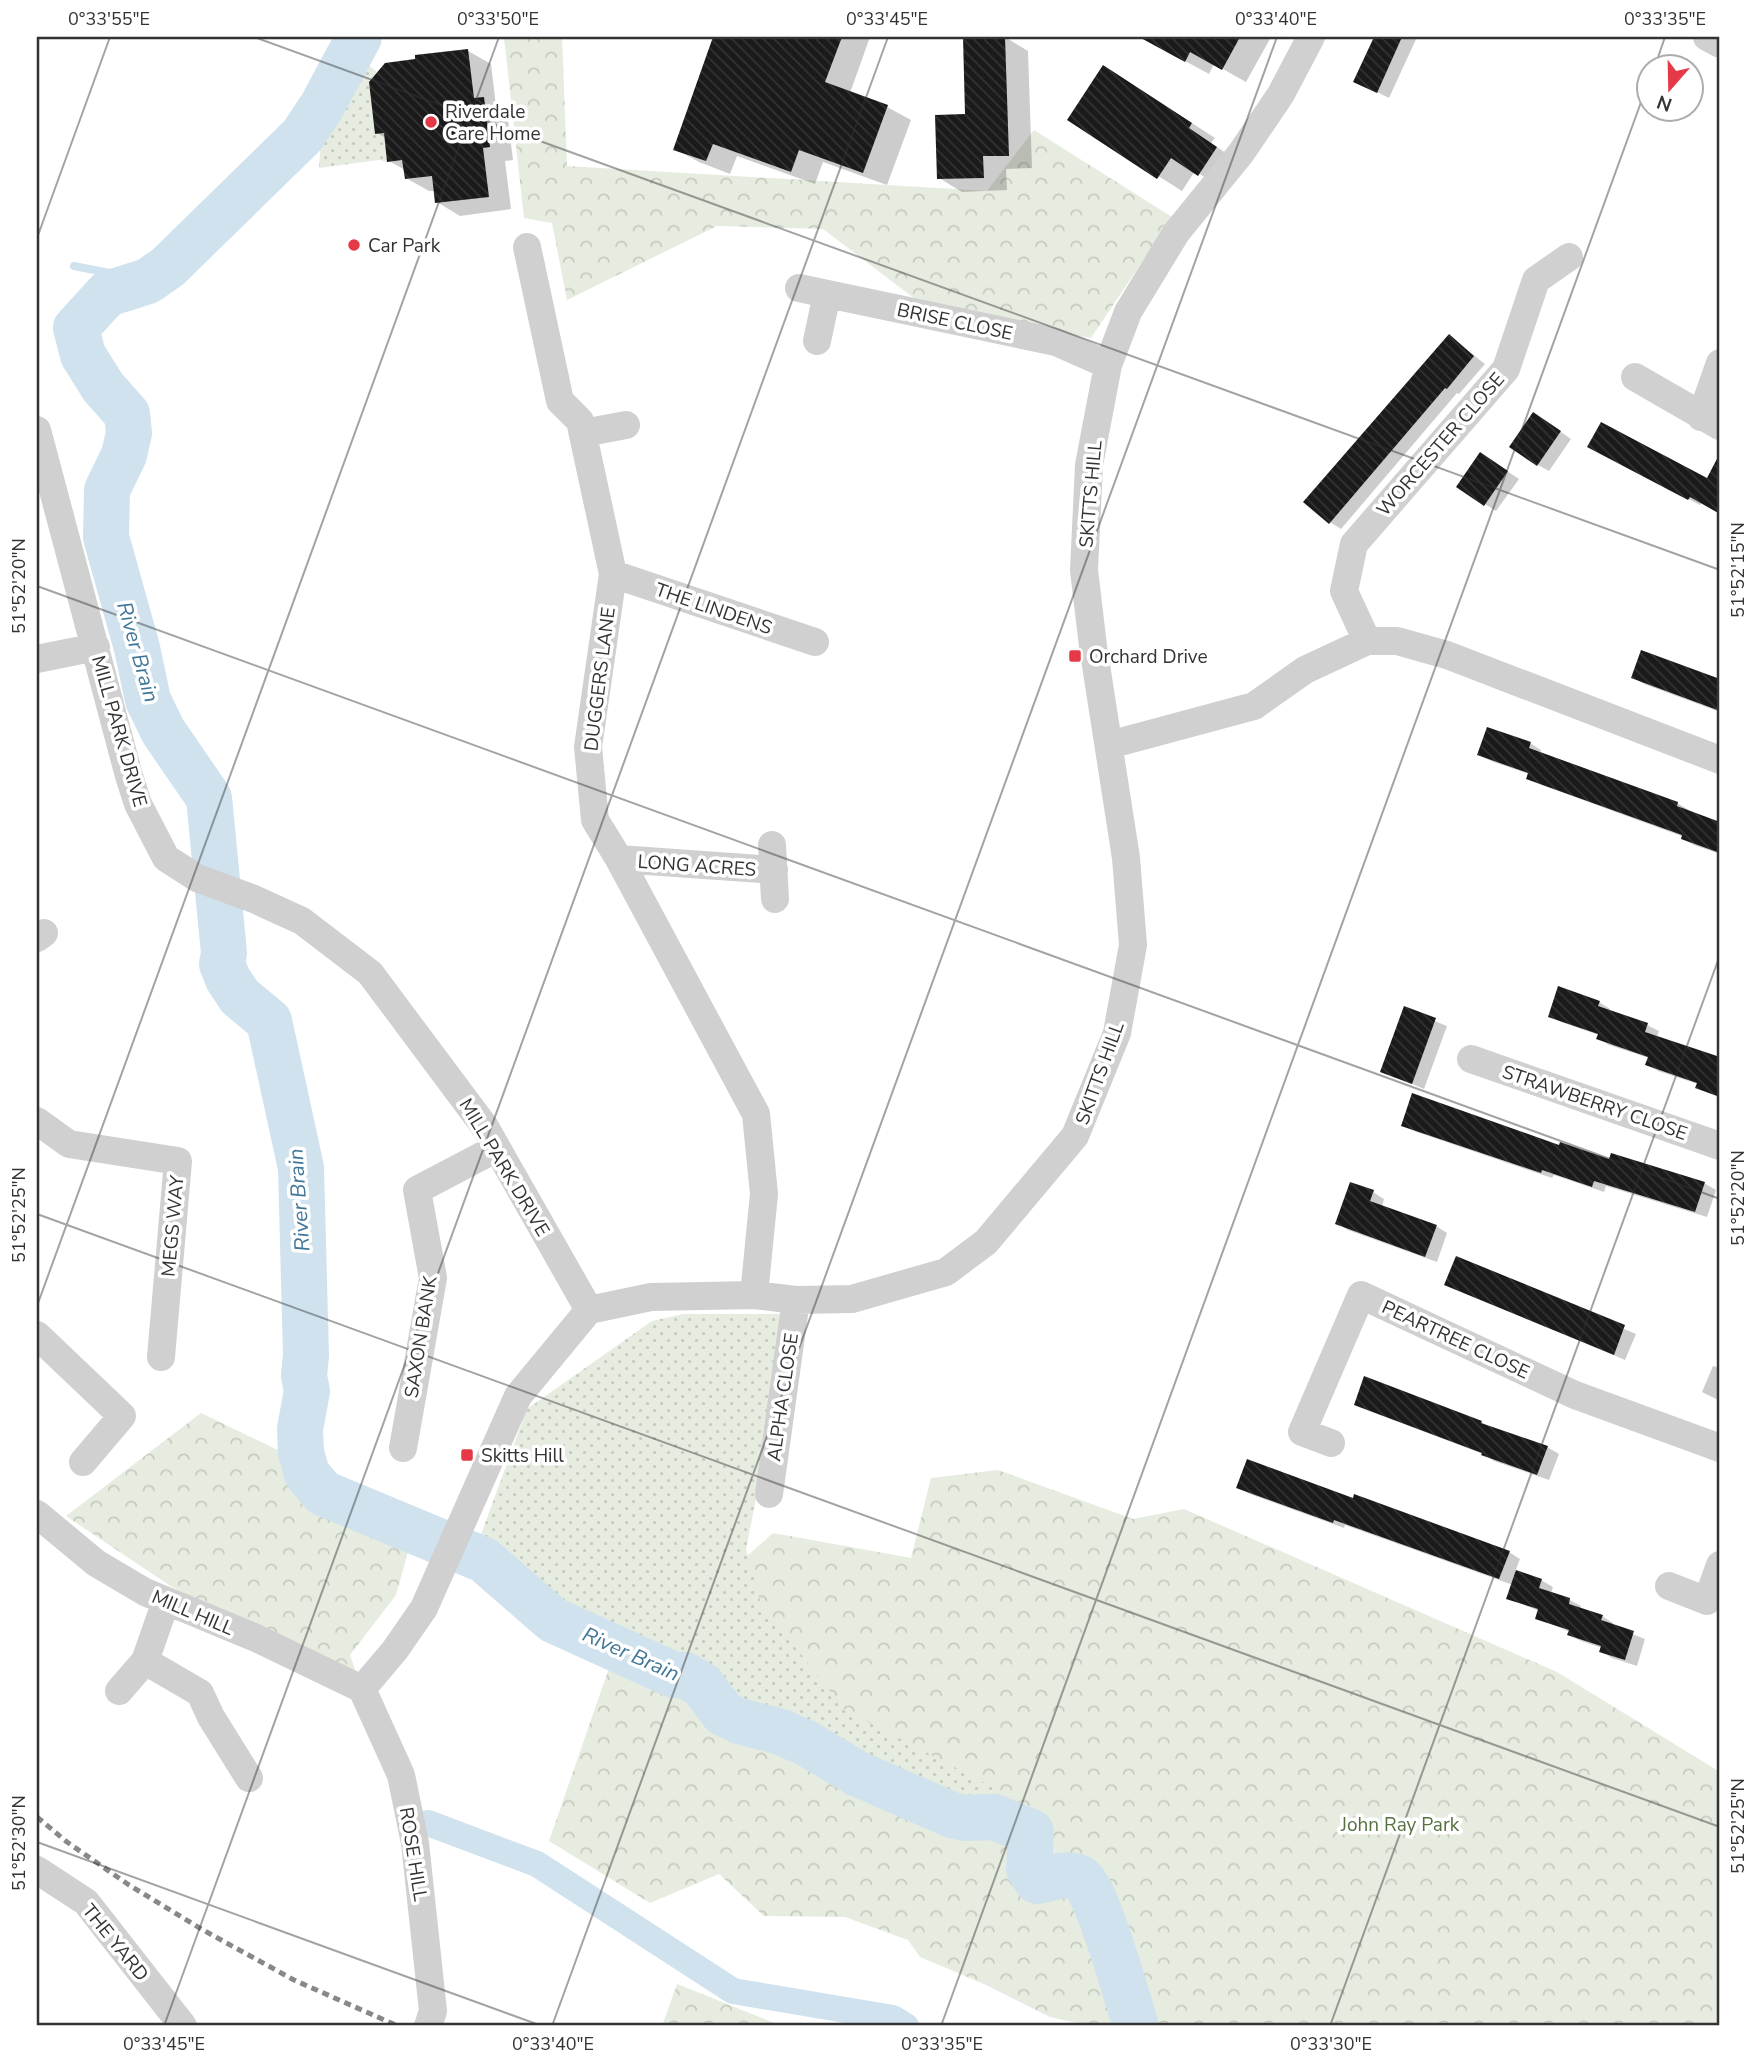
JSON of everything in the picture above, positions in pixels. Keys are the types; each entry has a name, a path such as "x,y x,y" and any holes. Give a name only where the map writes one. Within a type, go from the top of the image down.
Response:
{"street":[{"name":"SKITTS HILL","path":"589,1310 651,1297 754,1295 796,1300 852,1299 946,1272 986,1242 1075,1136 1117,1033 1133,945 1126,858 1084,570 1089,465 1108,365 1128,312 1177,233 1241,153 1281,94 1311,37"},
{"path":"1707,37 1720,44"},
{"name":"DUGGERS LANE","path":"527,247 560,401 580,421 613,574 588,747 595,820 619,859 756,1114 764,1194 754,1295"},
{"name":"WORCESTER CLOSE","path":"1367,641 1344,591 1354,544 1506,369 1536,280 1569,257"},
{"name":"BRISE CLOSE","path":"799,288 1056,342 1108,365"},
{"path":"817,341 827,294"},
{"path":"1635,377 1711,422 1720,363"},
{"path":"583,433 626,425"},
{"name":"MILL PARK DRIVE","path":"37,430 138,804 166,858 197,878 254,899 302,921 370,973 485,1128 589,1310"},
{"name":"THE LINDENS","path":"613,574 815,642"},
{"path":"1109,745 1254,706 1305,670 1367,641 1397,641 1447,655 1720,760"},
{"path":"37,659 96,648"},
{"name":"LONG ACRES","path":"619,859 773,858 775,899"},
{"name":"STRAWBERRY CLOSE","path":"1471,1059 1720,1146"},
{"name":"MEGS WAY","path":"37,1121 69,1144 178,1161 161,1357"},
{"name":"SAXON BANK","path":"402,1448 433,1278 417,1190 497,1148"},
{"name":"PEARTREE CLOSE","path":"1331,1443 1302,1432 1361,1295 1575,1395 1720,1448"},
{"name":"ALPHA CLOSE","path":"769,1494 796,1300"},
{"path":"362,1689 396,1650 424,1608 519,1396 589,1310"},
{"path":"37,1335 122,1416 83,1462"},
{"name":"MILL HILL","path":"37,1514 96,1563 145,1592 256,1639 362,1689"},
{"path":"1669,1586 1707,1601 1720,1565"},
{"path":"119,1690 145,1661 166,1601"},
{"path":"145,1661 200,1693 211,1717 249,1778"},
{"name":"ROSE HILL","path":"362,1689 401,1775 415,1843 433,2011 428,2026"},
{"name":"THE YARD","path":"37,1870 86,1902 183,2026"}],"green space":[{"path":"504,37 562,37 567,166 987,191 1034,130 1172,217 1091,338 927,308 823,229 717,226 567,300 552,223 524,218"},
{"path":"363,61 377,72 369,82 375,134 384,133 387,162 379,160 319,168 321,139 349,76"},
{"path":"683,1314 784,1314 777,1393 746,1549 761,1604 845,1710 1050,1817 960,1803 813,1726 748,1710 713,1674 597,1627 479,1540 527,1409 652,1321"},
{"path":"201,1413 303,1462 323,1512 409,1548 396,1595 350,1655 362,1689 172,1587 66,1516"},
{"name":"John Ray Park","path":"998,1470 1133,1519 1184,1509 1557,1672 1720,1772 1720,2026 1090,2026 1050,2017 984,1984 920,1957 908,1940 845,1917 764,1916 719,1874 650,1903 549,1841 642,1573 685,1612 773,1533 911,1558 931,1478"},
{"path":"677,1984 782,2026 662,2026"}],"building":[{"path":"713,37 842,37 825,82 888,105 863,173 799,150 791,172 713,144 706,161 673,150"},
{"path":"963,37 1005,37 1009,156 983,156 984,178 937,179 935,115 965,114"},
{"path":"1139,37 1240,37 1222,70 1190,52 1185,62"},
{"path":"1374,37 1402,37 1377,93 1353,82"},
{"name":"Riverdale Care Home","path":"468,49 474,98 484,97 490,147 483,148 489,197 435,203 432,176 405,179 402,160 387,162 384,133 375,134 369,82 385,63 415,59 415,55"},
{"path":"1103,65 1192,123 1189,128 1217,147 1198,176 1171,158 1157,179 1067,120"},
{"path":"1449,334 1474,356 1329,524 1303,502"},
{"path":"1533,412 1561,431 1537,466 1509,447"},
{"path":"1601,422 1707,478 1720,453 1720,514 1587,447"},
{"path":"1480,452 1508,471 1484,506 1456,487"},
{"path":"1641,650 1720,679 1720,711 1631,678"},
{"path":"1487,727 1531,742 1529,748 1678,802 1677,806 1720,822 1720,853 1681,839 1682,835 1526,779 1528,773 1477,755"},
{"path":"1558,986 1600,1001 1598,1006 1648,1023 1645,1032 1720,1057 1720,1097 1695,1088 1697,1083 1645,1065 1648,1057 1596,1039 1598,1034 1548,1017"},
{"path":"1404,1006 1436,1018 1412,1084 1380,1072"},
{"path":"1412,1093 1559,1145 1560,1142 1609,1159 1611,1153 1705,1182 1695,1212 1594,1181 1592,1187 1542,1170 1541,1173 1401,1126"},
{"path":"1350,1182 1374,1190 1370,1201 1437,1225 1425,1257 1335,1224"},
{"path":"1456,1256 1625,1325 1614,1355 1444,1285"},
{"path":"1364,1376 1482,1421 1481,1423 1548,1446 1537,1475 1354,1405"},
{"path":"1247,1459 1353,1498 1354,1494 1510,1551 1499,1579 1236,1488"},
{"path":"1516,1570 1542,1579 1539,1588 1570,1598 1569,1604 1603,1615 1601,1620 1634,1631 1625,1660 1599,1652 1601,1646 1567,1635 1569,1630 1535,1619 1538,1609 1506,1599"}],"waterway":[{"name":"River Brain","path":"359,37 322,106 302,136 168,267 148,281 107,294 76,328 83,355 103,387 127,414 129,433 124,455 107,490 106,537 137,648 148,700 163,731 209,798 224,953 222,964 240,997 269,1021 301,1168 306,1355 304,1376 307,1391 300,1429 301,1452 307,1474 323,1493 484,1560 553,1620 674,1675 685,1675 702,1685 723,1713 739,1721 778,1731 806,1743 858,1774 952,1815 964,1818 994,1817 1031,1832 1029,1869 1037,1881 1070,1875 1080,1878 1087,1886 1103,1922 1136,2026"},
{"path":"74,266 125,276 168,267"},
{"path":"428,1823 537,1864 733,1991 893,2018 906,2026"}],"railway":[{"path":"37,1817 67,1842 129,1885 203,1930 294,1980 398,2026"}],"place":[{"name":"Riverdale Care Home","path":"431,122"},
{"name":"Car Park","path":"354,245"},
{"name":"Orchard Drive","path":"1075,656"},
{"name":"Skitts Hill","path":"467,1455"}]}
